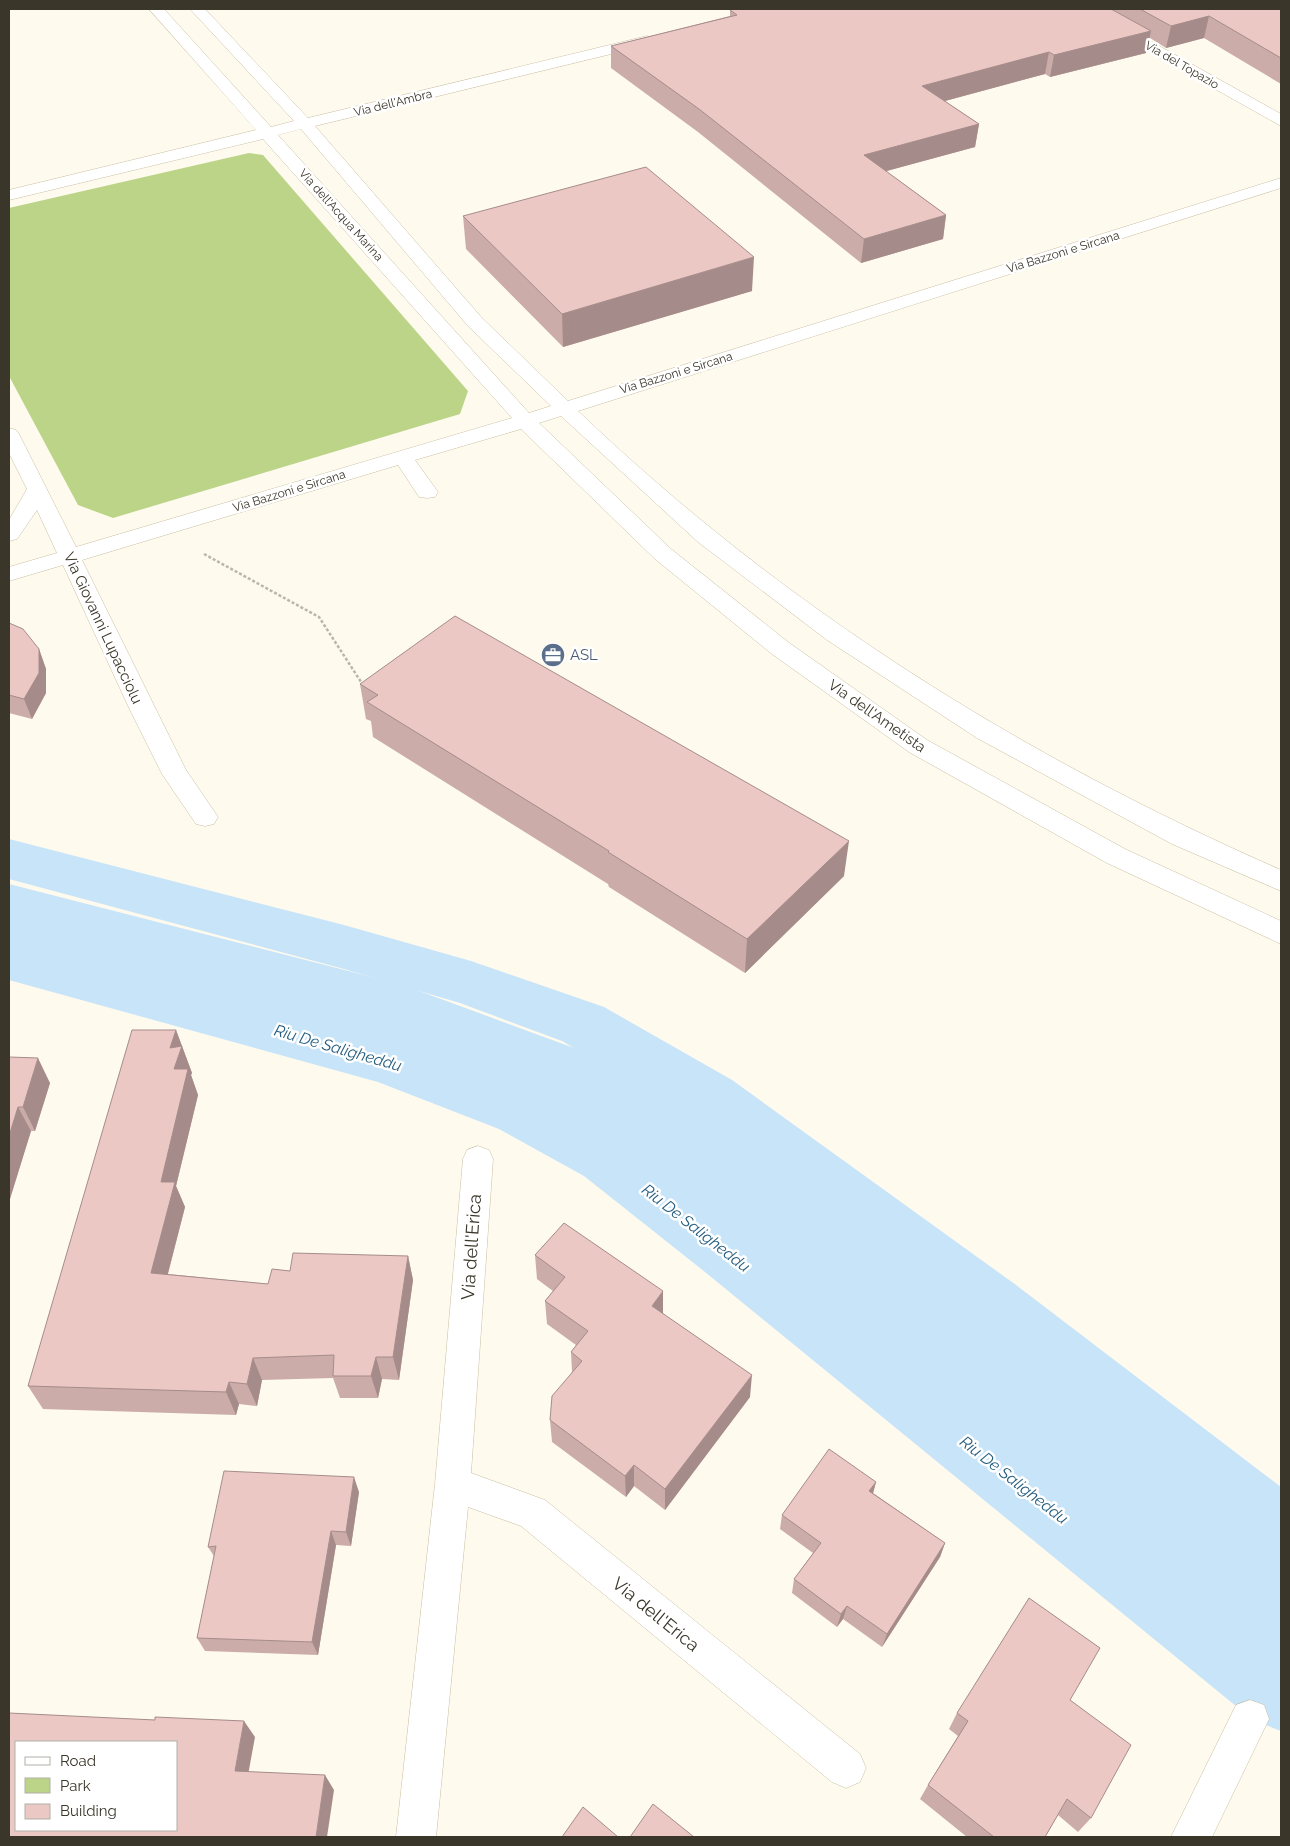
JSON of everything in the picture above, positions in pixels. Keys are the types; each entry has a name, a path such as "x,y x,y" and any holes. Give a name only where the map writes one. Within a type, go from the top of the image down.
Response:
{"street":[{"name":"Via dell'Acqua Marina","path":"156,9 526,421"},
{"path":"197,9 305,124 475,322 598,442 706,537 835,635 986,732 1181,836 1281,882"},
{"name":"Via del Topazio","path":"1083,9 1281,121"},
{"path":"1104,20 1122,15"},
{"name":"Via dell'Ambra","path":"9,195 660,37"},
{"name":"Via Bazzoni e Sircana","path":"9,574 402,456 526,421 1281,183"},
{"name":"Via dell'Ametista","path":"526,421 663,554 780,648 918,746 1116,856 1281,932"},
{"name":"Via Giovanni Lupacciolu","path":"9,434 38,489 175,774 205,817"},
{"path":"402,456 428,492"},
{"path":"9,534 21,520 38,489"},
{"name":"Via dell'Erica","path":"416,1837 453,1484 478,1159"},
{"name":"Via dell'Erica","path":"453,1484 532,1513 846,1768"},
{"path":"1191,1837 1250,1719"}],"path":[{"path":"196,549 319,617 363,686"}],"green space":[{"path":"249,153 263,155 468,391 460,414 113,518 78,505 9,376 9,208"}],"building":[{"path":"1111,9 1151,31 1054,55 1049,52 922,86 979,124 864,155 946,215 864,239 699,109 611,46 737,15 730,10"},
{"path":"1140,9 1281,9 1281,58 1209,16 1171,26"},
{"path":"646,167 754,257 562,314 463,216"},
{"path":"455,616 849,841 747,939 609,851 367,702 378,695 360,684"},
{"path":"9,623 23,629 39,649 39,673 24,699 9,695"},
{"path":"132,1030 176,1030 170,1048 182,1046 174,1069 188,1069 161,1182 175,1182 151,1273 268,1284 272,1269 290,1271 293,1253 408,1256 393,1357 376,1357 371,1376 333,1376 334,1355 253,1358 247,1384 229,1382 226,1392 28,1386"},
{"path":"9,1057 38,1058 23,1107 18,1107 9,1136"},
{"path":"564,1223 663,1291 652,1306 752,1375 665,1489 634,1465 625,1476 550,1420 552,1396 582,1361 571,1352 588,1331 545,1301 565,1277 535,1255"},
{"path":"829,1449 876,1482 869,1491 945,1543 887,1634 847,1606 841,1614 794,1579 821,1543 782,1515"},
{"path":"224,1471 354,1477 346,1532 331,1531 312,1642 197,1638 216,1546 208,1547"},
{"path":"1029,1598 1100,1648 1070,1700 1131,1745 1091,1818 1067,1799 1045,1837 994,1837 928,1785 968,1721 957,1713"},
{"path":"9,1713 155,1720 155,1717 244,1721 235,1771 325,1775 316,1837 9,1837"},
{"path":"653,1804 694,1837 630,1837"},
{"path":"583,1807 618,1837 562,1837"}],"waterway":[{"name":"Riu De Saligheddu","path":"9,859 344,947 471,984 583,1024 710,1098 992,1307 1281,1533"},
{"name":"Riu De Saligheddu","path":"9,920 403,1025 605,1104 786,1229 1281,1614"},
{"name":"Riu De Saligheddu","path":"9,958 387,1060 521,1111 606,1157 728,1251 1281,1692"}],"place":[{"name":"ASL","path":"553,655"}]}
